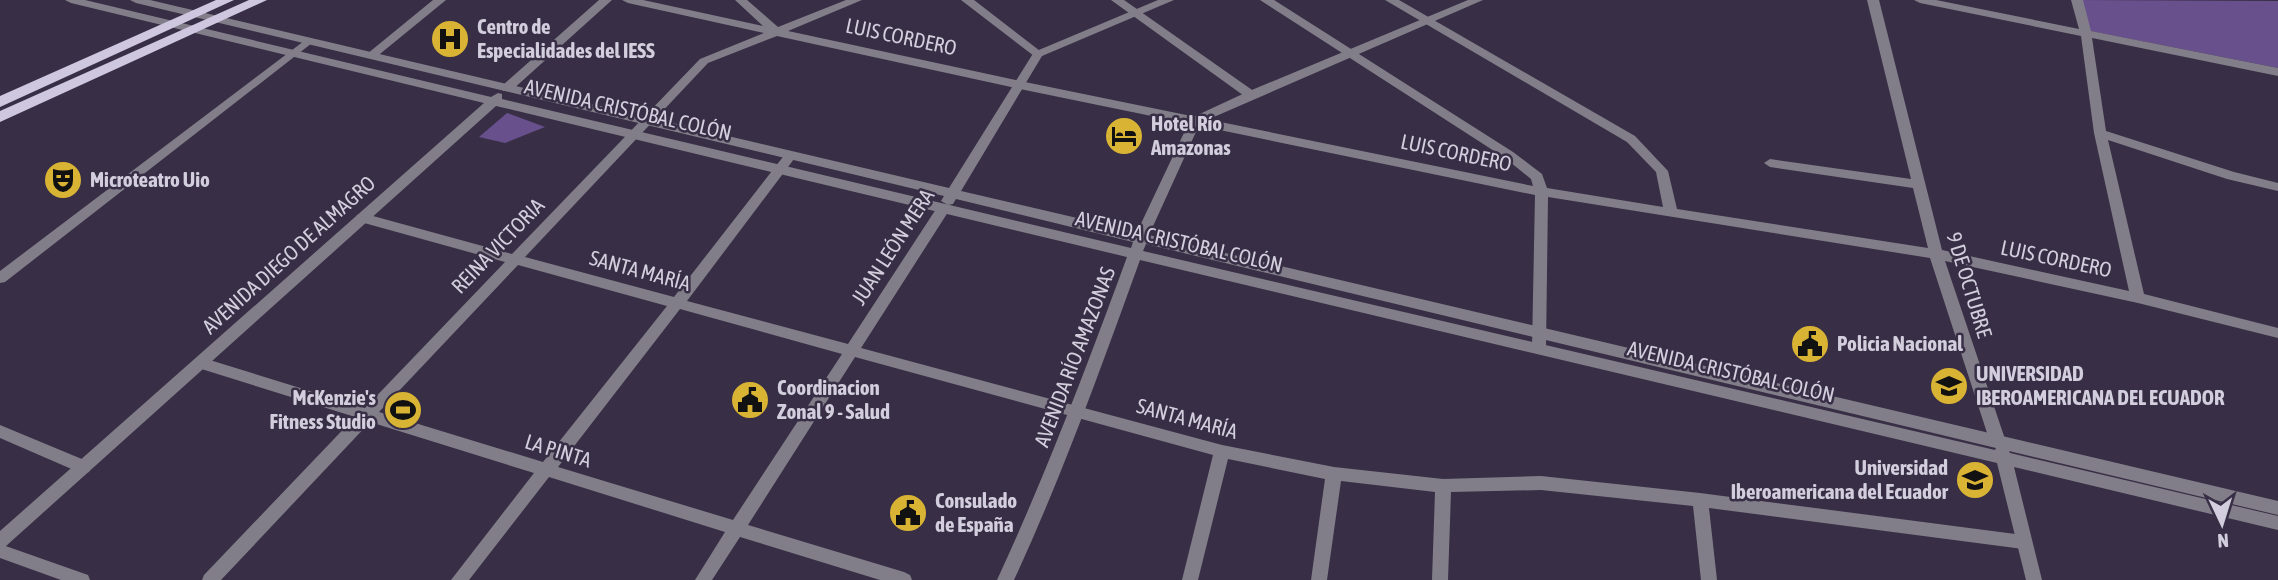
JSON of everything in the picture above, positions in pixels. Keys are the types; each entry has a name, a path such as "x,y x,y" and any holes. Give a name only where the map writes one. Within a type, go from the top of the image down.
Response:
{"main road":[{"path":"0,117 196,21 227,0"},
{"path":"0,102 174,23 217,19 260,0"}],"street":[{"path":"71,0 174,23"},
{"name":"AVENIDA CRISTÓBAL COLÓN","path":"136,0 292,53 943,209 1139,246"},
{"path":"371,56 440,0"},
{"name":"AVENIDA DIEGO DE ALMAGRO","path":"0,541 606,0"},
{"name":"LUIS CORDERO","path":"628,0 1020,85 1542,192 1936,254 2138,298 2278,333"},
{"path":"741,0 775,31"},
{"name":"REINA VICTORIA","path":"210,580 704,61 855,0"},
{"path":"967,0 1038,54 1168,0"},
{"path":"1117,0 1251,95"},
{"path":"1266,0 1525,166 1537,177 1542,192 1539,341"},
{"path":"1391,0 1631,139 1662,171 1671,212"},
{"path":"1195,121 1477,0"},
{"name":"9 DE OCTUBRE","path":"1873,0 1936,254 2005,458 2034,580"},
{"path":"1920,0 2278,72"},
{"path":"2077,0 2086,34 2100,133 2138,298"},
{"name":"AVENIDA CRISTÓBAL COLÓN","path":"217,19 952,194 1139,246 1539,341 2005,458 2278,523"},
{"path":"0,278 308,41"},
{"name":"JUAN LEÓN MERA","path":"704,580 943,209 1038,54"},
{"name":"AVENIDA RÍO AMAZONAS","path":"1005,580 1032,523 1077,412 1139,246 1195,121"},
{"path":"2100,133 2232,176 2278,187"},
{"path":"459,580 790,156"},
{"path":"1770,163 1919,184"},
{"name":"SANTA MARÍA","path":"362,218 1222,451 1334,474 1443,486 1541,483 1700,500 2024,542"},
{"name":"AVENIDA CRISTÓBAL COLÓN","path":"1539,341 1998,442 2278,508"},
{"name":"LA PINTA","path":"200,363 904,580"},
{"path":"0,431 83,467"},
{"path":"1190,580 1222,451"},
{"path":"1318,580 1334,474"},
{"path":"1440,580 1443,486"},
{"path":"1700,500 1709,580"},
{"path":"0,551 82,580"}],"shaded area":[{"path":"2080,0 2278,1 2278,68 2085,30"},
{"path":"507,113 545,127 505,143 479,137"}],"place":[{"name":"Centro de Especialidades del IESS","path":"450,39"},
{"name":"Hotel Río Amazonas","path":"1124,136"},
{"name":"Microteatro Uio","path":"63,180"},
{"name":"Policia Nacional","path":"1810,344"},
{"name":"UNIVERSIDAD IBEROAMERICANA DEL ECUADOR","path":"1949,386"},
{"name":"Coordinacion Zonal 9 - Salud","path":"750,400"},
{"name":"McKenzie's Fitness Studio","path":"403,410"},
{"name":"Universidad Iberoamericana del Ecuador","path":"1975,480"},
{"name":"Consulado de España","path":"908,513"}]}
